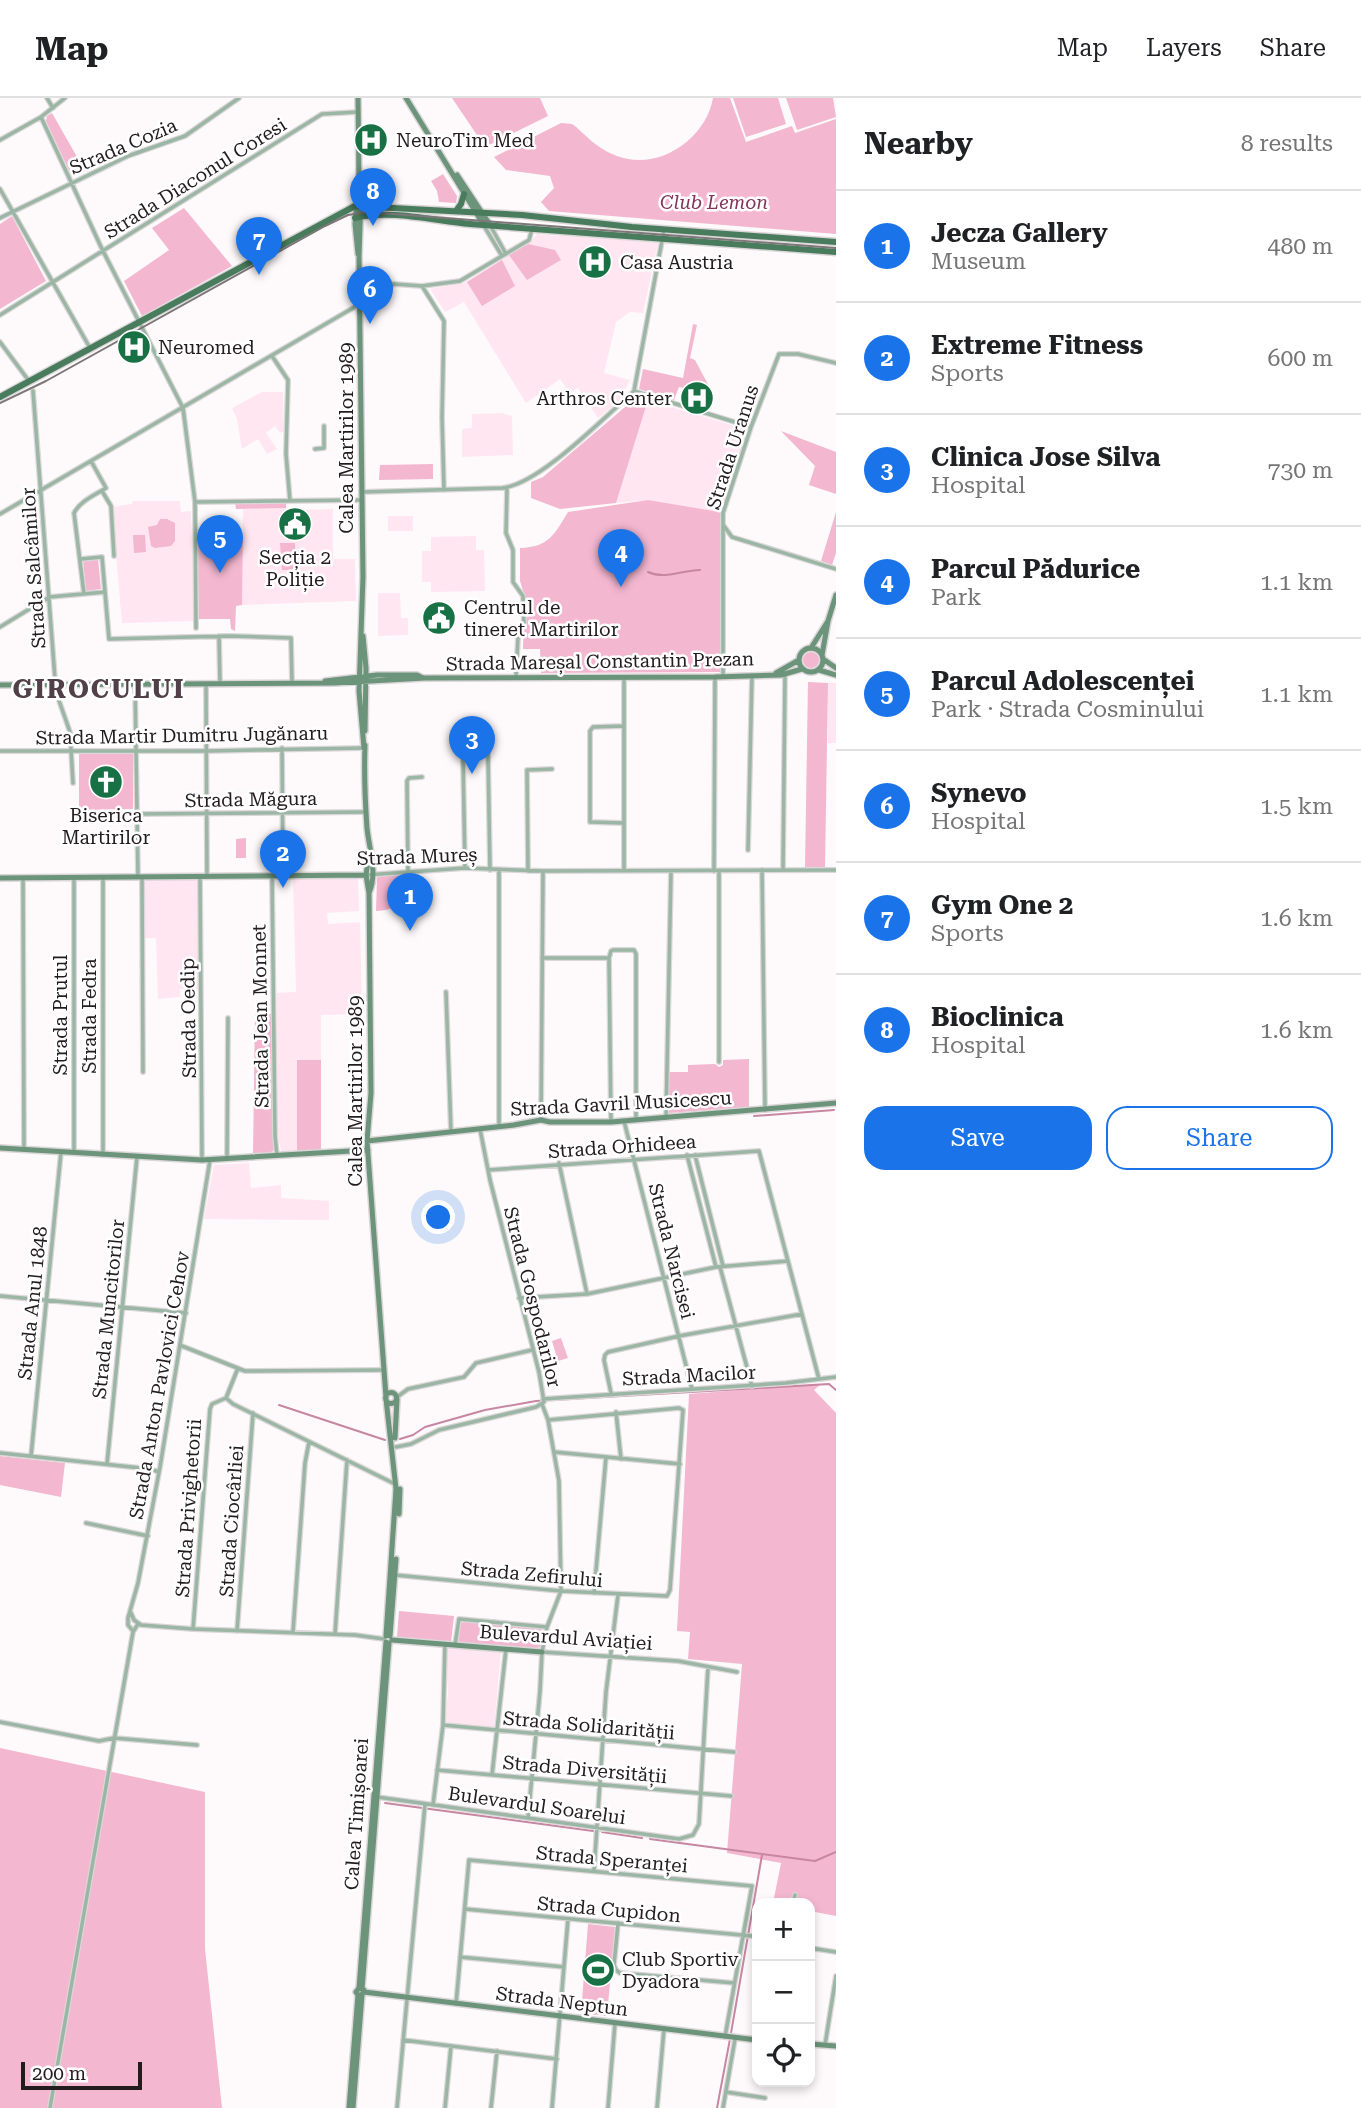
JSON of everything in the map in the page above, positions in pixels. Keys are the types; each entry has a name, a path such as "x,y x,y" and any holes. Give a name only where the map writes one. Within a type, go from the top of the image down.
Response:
{"main road":[{"name":"Calea Martirilor 1989","path":"358,98 361,619 366,812 369,854 373,863 369,875 371,1093 367,1141 386,1398 394,1447"},
{"path":"406,98 486,225"},
{"path":"450,167 464,194 479,213"},
{"path":"456,211 464,194"},
{"path":"0,397 142,326 358,205 836,242"},
{"path":"358,217 414,217 836,252"},
{"path":"819,670 836,595"},
{"path":"811,648 828,621"},
{"path":"836,668 818,650 811,648 804,650 799,660 802,669 812,673 819,670 836,675"},
{"name":"Strada Mareșal Constantin Prezan","path":"776,673 799,660"},
{"name":"Strada Mareșal Constantin Prezan","path":"0,685 206,684 425,678 723,677 785,674 802,669"},
{"name":"Strada Mureș","path":"0,878 369,875"},
{"name":"Strada Gavril Musicescu","path":"367,1141 541,1120 636,1121 836,1102"},
{"path":"0,1148 202,1160 368,1150"},
{"name":"Calea Martirilor 1989","path":"385,1372 396,1397 394,1447"},
{"path":"386,1398 391,1403 396,1397"},
{"name":"Calea Timișoarei","path":"351,2108 388,1639 396,1485 394,1447"},
{"name":"Calea Timișoarei","path":"361,1992 400,1505 394,1447"},
{"name":"Bulevardul Aviației","path":"388,1639 542,1652"},
{"name":"Strada Neptun","path":"361,1992 752,2039"},
{"path":"815,2044 836,2046"}],"street":[{"path":"47,98 53,109"},
{"path":"0,140 41,117 65,98"},
{"name":"Strada Cozia","path":"0,218 128,156 185,136 239,98"},
{"name":"Strada Diaconul Coresi","path":"0,315 322,114 358,112"},
{"path":"41,117 103,252 183,408 195,502 196,628"},
{"path":"0,189 91,350"},
{"path":"486,225 504,255"},
{"path":"359,289 460,281 531,238 532,227"},
{"path":"362,492 507,488 530,479 635,391 665,228"},
{"path":"0,514 394,285"},
{"path":"422,286 444,321 444,490"},
{"path":"0,342 29,381"},
{"name":"Strada Uranus","path":"723,677 723,513 751,427 779,354 798,354 836,363"},
{"path":"272,356 288,380 286,454 290,501"},
{"name":"Strada Salcâmilor","path":"33,391 55,685 57,700 70,732 73,783"},
{"path":"635,391 751,427"},
{"path":"316,449 324,449 324,426"},
{"path":"91,461 111,506 114,556"},
{"path":"507,488 506,533 513,550 513,582 523,596 524,625 517,637 516,679"},
{"path":"84,594 74,513 76,508 104,489"},
{"path":"195,502 362,500"},
{"path":"722,525 732,537 836,569"},
{"path":"723,542 732,537"},
{"path":"81,559 102,557 109,639 219,636 291,638 292,682"},
{"path":"0,627 49,597 105,592"},
{"path":"219,636 220,683"},
{"path":"783,870 785,674"},
{"path":"748,850 751,675"},
{"path":"715,677 719,1062"},
{"path":"624,678 624,871"},
{"path":"135,684 143,1072"},
{"name":"Strada Oedip","path":"202,1160 206,684"},
{"path":"623,726 591,728 590,807 590,819 593,823 623,823"},
{"name":"Strada Martir Dumitru Jugănaru","path":"0,751 207,751 364,747"},
{"path":"282,748 283,875"},
{"path":"488,753 490,870"},
{"path":"463,758 465,868"},
{"path":"528,871 527,770 552,769"},
{"path":"408,873 407,781 410,778 422,777"},
{"name":"Strada Măgura","path":"137,814 366,812"},
{"name":"Strada Mureș","path":"369,875 465,868 528,871 836,870"},
{"path":"499,870 499,1127"},
{"path":"762,870 765,1110"},
{"path":"541,1120 542,871"},
{"path":"666,1118 671,871"},
{"name":"Strada Jean Monnet","path":"272,876 277,1156"},
{"name":"Strada Prutul","path":"74,877 74,1153"},
{"path":"23,878 23,1150"},
{"name":"Strada Fedra","path":"103,878 103,1155"},
{"path":"611,1122 609,958 613,950 636,952 636,1121"},
{"path":"542,958 609,958"},
{"path":"446,992 450,1132"},
{"path":"227,1159 228,1018"},
{"name":"Strada Narcisei","path":"624,1121 692,1389"},
{"name":"Strada Gospodarilor","path":"394,1447 411,1444 439,1430 543,1401 480,1129"},
{"name":"Strada Orhideea","path":"488,1170 759,1150 788,1261"},
{"name":"Strada Anul 1848","path":"31,1456 61,1152"},
{"path":"687,1155 752,1386"},
{"path":"695,1155 720,1267"},
{"name":"Strada Muncitorilor","path":"107,1464 137,1157"},
{"name":"Strada Anton Pavlovici Cehov","path":"133,1632 128,1622 148,1536 182,1346 210,1160"},
{"path":"559,1163 587,1294"},
{"path":"519,1298 587,1294 720,1267 788,1261 819,1379"},
{"path":"0,1296 186,1313"},
{"path":"611,1393 605,1355 679,1336 802,1314"},
{"path":"182,1346 245,1371 385,1372"},
{"path":"396,1397 408,1389 464,1377 476,1363 533,1350"},
{"path":"238,1368 226,1398 233,1404 396,1485"},
{"name":"Strada Macilor","path":"543,1401 611,1393 752,1386 836,1377"},
{"name":"Strada Privighetorii","path":"192,1629 210,1409 212,1404 226,1398"},
{"path":"528,1818 542,1652 561,1591 559,1496 554,1452 543,1401"},
{"path":"548,1420 616,1412 679,1408 683,1410 680,1464 554,1452"},
{"path":"616,1412 621,1459"},
{"name":"Strada Ciocârliei","path":"237,1631 253,1413"},
{"path":"293,1633 303,1477 309,1442"},
{"path":"0,1453 159,1472"},
{"path":"594,1593 606,1457"},
{"path":"335,1634 347,1460"},
{"name":"Strada Zefirului","path":"395,1575 561,1591 667,1597 670,1590 680,1464"},
{"path":"86,1523 148,1536"},
{"path":"594,1871 606,1692 618,1595"},
{"path":"50,2108 133,1632 138,1624 131,1613"},
{"path":"455,1645 460,1619 548,1627"},
{"name":"Bulevardul Aviației","path":"138,1624 388,1639"},
{"path":"433,1805 443,1725 445,1644"},
{"path":"492,1775 506,1649"},
{"name":"Bulevardul Aviației","path":"542,1652 678,1661 737,1672"},
{"path":"700,1793 708,1667"},
{"path":"0,1722 99,1741 114,1738 197,1745"},
{"name":"Strada Solidarității","path":"443,1725 734,1752"},
{"name":"Strada Diversității","path":"437,1770 731,1796"},
{"name":"Bulevardul Soarelui","path":"377,1797 425,1806 679,1839 693,1835 699,1824 700,1793"},
{"path":"397,2108 425,1806"},
{"name":"Strada Speranței","path":"464,1909 469,1860 594,1871 752,1886 747,1935"},
{"path":"456,2004 464,1909"},
{"name":"Strada Cupidon","path":"464,1909 747,1935"},
{"path":"552,2108 568,1919"},
{"path":"618,1923 616,1970 631,1974 734,1983"},
{"path":"723,2108 734,1983 747,1935"},
{"path":"815,1949 836,1952"},
{"path":"460,1957 564,1967"},
{"path":"825,2045 836,1976"},
{"path":"608,2108 615,2023"},
{"path":"657,2108 664,2029"},
{"path":"402,2040 557,2059"},
{"path":"445,2108 451,2046"},
{"path":"491,2108 497,2051"},
{"path":"726,2092 765,2098"}],"shaded area":[{"path":"537,234 658,243 643,313 630,312 616,322 604,373 630,380 619,401 598,418 578,388 570,393 560,379 526,403 464,302 445,312 430,289 464,283 529,243"},
{"path":"262,392 283,392 284,431 280,433 275,426 266,433 277,449 267,454 258,439 242,449 237,419 232,408"},
{"path":"648,400 748,430 720,512 648,500 616,503"},
{"path":"501,413 512,416 513,455 462,457 462,429 472,428 472,414"},
{"path":"133,501 180,501 181,512 191,511 195,621 122,623 112,507 132,504"},
{"path":"289,508 290,538 301,538 301,510 333,509 333,559 355,559 356,601 242,605 243,509"},
{"path":"388,516 413,516 413,531 388,531"},
{"path":"476,536 476,550 484,550 485,591 431,592 431,582 422,582 422,551 431,551 431,537"},
{"path":"378,593 400,593 401,618 408,618 408,635 378,636"},
{"path":"828,683 836,683 836,743 828,743"},
{"path":"358,875 359,911 327,913 328,924 360,922 362,1014 321,1015 321,1060 297,1061 297,1151 282,1152 277,1136 277,993 296,992 293,876"},
{"path":"198,877 199,989 180,989 180,997 158,999 156,938 145,938 145,878"},
{"path":"249,1163 251,1188 281,1185 281,1198 329,1201 329,1220 204,1219 214,1165"},
{"path":"448,1646 501,1650 494,1728 445,1724"}],"green space":[{"path":"452,98 540,98 548,116 485,147"},
{"name":"Club Lemon","path":"713,98 730,98 746,142 792,126 795,133 836,119 836,234 549,211 541,202 554,188 550,176 506,170 494,157 561,123 572,124 596,144 617,156 633,160 664,155 690,139 701,127"},
{"path":"733,98 778,98 786,124 746,137"},
{"path":"786,98 833,98 836,117 797,130"},
{"path":"52,113 85,171 72,177 46,121 47,116"},
{"path":"443,174 457,196 456,203 439,202 431,181"},
{"path":"184,208 232,266 142,316 124,281 169,250 152,228"},
{"path":"12,216 46,281 0,309 0,224"},
{"path":"528,244 555,250 561,260 527,280 509,255"},
{"path":"502,260 515,286 482,306 467,282"},
{"path":"693,324 697,325 690,358 695,360 710,388 709,393 688,383 684,388 679,387 674,400 639,389 643,369 683,378"},
{"path":"638,396 648,400 616,503 560,509 531,498 531,482 543,477"},
{"path":"781,431 836,452 836,494 809,485 815,466"},
{"path":"433,464 433,479 379,480 380,465"},
{"path":"648,500 720,512 720,672 541,673 540,649 523,649 524,594 520,581 520,548 538,545 550,538 568,512"},
{"path":"286,501 286,508 236,509 235,502"},
{"path":"836,512 836,553 832,565 821,561"},
{"path":"160,519 175,523 175,541 171,546 155,548 151,546 148,527 157,525"},
{"path":"197,533 243,536 242,605 236,606 235,631 231,629 230,619 199,619"},
{"path":"133,535 145,535 146,552 134,553"},
{"path":"280,543 295,543 296,570 282,570"},
{"path":"98,559 101,589 86,591 83,560"},
{"path":"811,652 817,654 817,666 811,668 805,666 803,660 805,654"},
{"path":"808,682 828,683 825,867 805,867"},
{"path":"79,754 133,754 133,809 79,810"},
{"path":"246,838 246,858 236,858 236,839"},
{"path":"413,874 406,895 397,905 376,911 377,878 381,875"},
{"path":"255,1014 272,1014 274,1150 270,1153 253,1154"},
{"path":"749,1059 749,1107 669,1113 669,1072 688,1072 688,1065 715,1064 719,1067 723,1065 723,1060"},
{"path":"297,1060 321,1060 321,1150 297,1151"},
{"path":"561,1338 568,1358 558,1361 552,1341"},
{"path":"821,1384 814,1390 836,1413 836,1916 815,1912 815,1898 774,1898 781,1863 727,1853 742,1664 688,1659 690,1632 677,1631 689,1394"},
{"path":"0,1456 65,1463 61,1497 0,1485"},
{"path":"399,1611 454,1616 451,1642 397,1637"},
{"path":"463,1621 542,1628 541,1647 533,1649 457,1643 459,1624"},
{"path":"0,1748 205,1792 205,1949 222,2108 0,2108"},
{"name":"Club Sportiv Dyadora","path":"588,1924 615,1927 607,2016 581,2013"}],"waterway":[{"path":"648,572 668,575 700,570"},
{"path":"754,1116 834,1110"},
{"path":"400,1439 425,1427 485,1410 536,1401 829,1384 836,1390"},
{"path":"279,1405 385,1440"},
{"path":"385,1803 593,1831"},
{"path":"602,1832 642,1838"},
{"path":"650,1839 815,1861 836,1852"},
{"path":"731,2033 762,1855"},
{"path":"717,2108 730,2039"}],"tram line":[{"path":"0,403 46,381 348,215 368,212 836,248"}],"place":[{"name":"NeuroTim Med","path":"371,140"},
{"name":"Bioclinica","path":"373,226"},
{"name":"Casa Austria","path":"595,262"},
{"name":"Gym One 2","path":"259,275"},
{"name":"Synevo","path":"370,324"},
{"name":"Neuromed","path":"134,347"},
{"name":"Arthros Center","path":"697,398"},
{"name":"Secția 2 Poliție","path":"295,524"},
{"name":"Parcul Adolescenței","path":"220,573"},
{"name":"Parcul Pădurice","path":"621,587"},
{"name":"Centrul de tineret Martirilor","path":"439,618"},
{"name":"Clinica Jose Silva","path":"472,774"},
{"name":"Biserica Martirilor","path":"106,782"},
{"name":"Extreme Fitness","path":"283,888"},
{"name":"Jecza Gallery","path":"410,931"},
{"name":"Club Sportiv Dyadora","path":"598,1970"}],"district":[{"name":"GIROCULUI","path":"99,689"}]}
